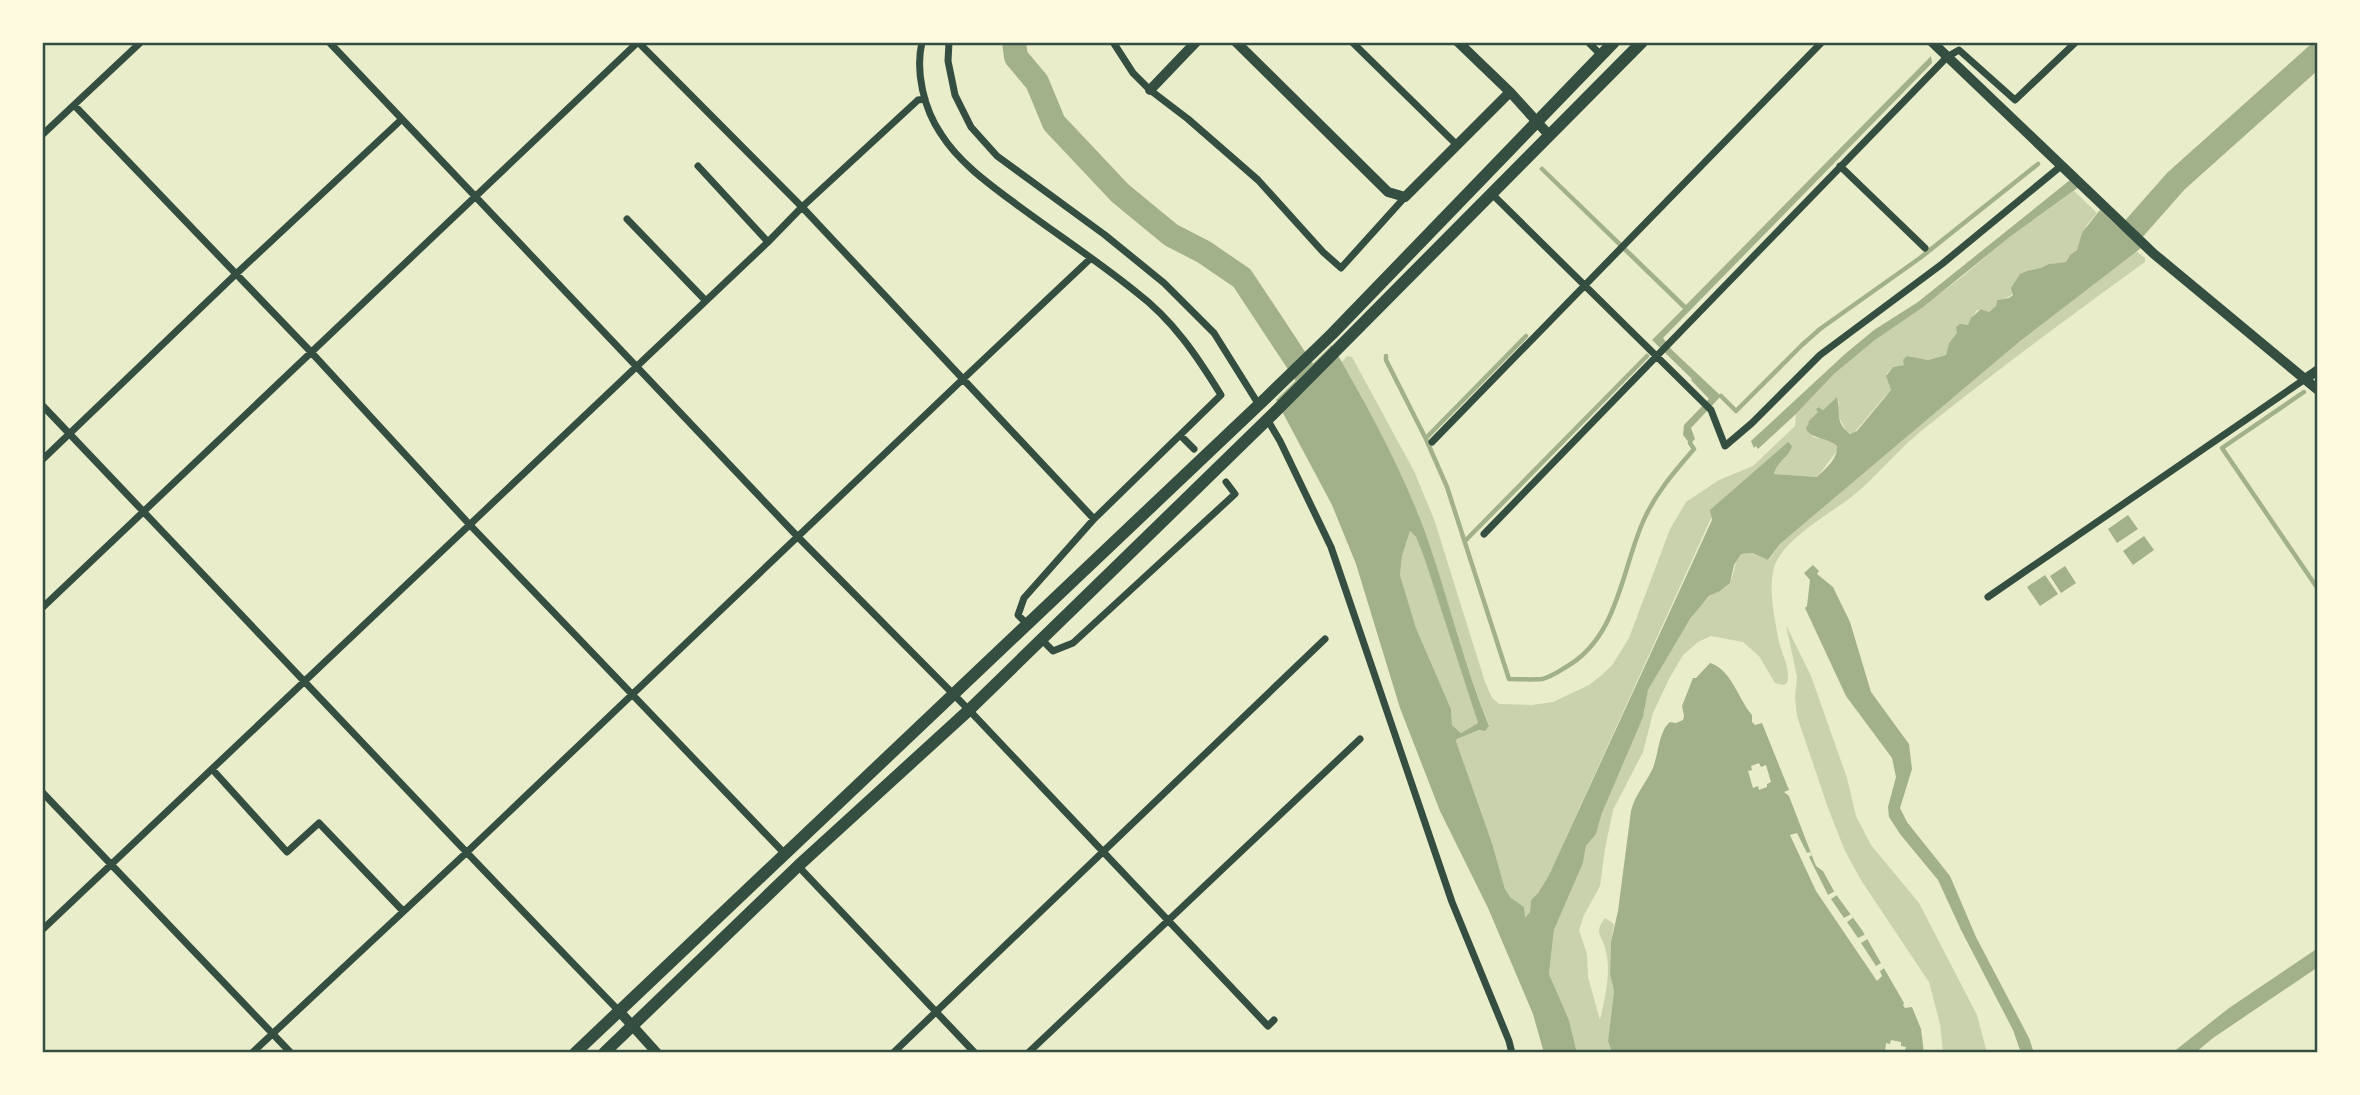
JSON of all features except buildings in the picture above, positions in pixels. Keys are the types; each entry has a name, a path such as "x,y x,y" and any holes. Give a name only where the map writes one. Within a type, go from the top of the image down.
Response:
{"highway":[{"path":"575,1053 1263,402 1614,42"},
{"path":"604,1053 798,866 968,710 1271,415 1642,42"}],"street":[{"path":"42,135 141,42"},
{"path":"329,42 797,536 954,694 1268,1026 1274,1020"},
{"path":"42,608 638,42 802,207 1094,519"},
{"path":"922,42 920,78 925,99 940,134 962,159 992,186 1138,293 1172,324 1196,355 1221,395 1094,519 1024,598 1018,615 1027,624"},
{"path":"950,42 948,61 955,95 971,127 997,156 1105,235 1164,283 1214,333 1263,402"},
{"path":"1113,42 1133,73 1150,90 1258,180 1323,252 1341,268 1405,197 1510,92"},
{"path":"1150,90 1196,42"},
{"path":"1236,42 1388,192 1405,197"},
{"path":"1352,42 1457,145"},
{"path":"1458,42 1510,92 1549,135"},
{"path":"1588,42 1601,55"},
{"path":"1432,442 1822,42"},
{"path":"1931,42 2154,254 2318,390"},
{"path":"1484,534 1947,57 1959,50 2015,100 2076,42"},
{"path":"42,930 802,207 918,100 925,99"},
{"path":"74,105 785,854"},
{"path":"42,460 402,119"},
{"path":"698,166 768,242"},
{"path":"1840,166 1925,248"},
{"path":"1492,194 1585,287 1658,354 1711,410 1725,446 1820,355 2063,169"},
{"path":"627,219 705,300"},
{"path":"252,1053 1090,259"},
{"path":"1988,597 2318,370"},
{"path":"42,405 657,1053"},
{"path":"1271,415 1280,441 1331,547 1452,902 1512,1053"},
{"path":"1180,435 1194,449"},
{"path":"1041,639 1053,651 1073,643 1235,494 1226,482"},
{"path":"893,1053 1325,639"},
{"path":"1028,1053 1360,739"},
{"path":"212,769 287,852 319,823 403,911"},
{"path":"42,792 291,1053"},
{"path":"798,866 975,1053"}],"shaded area":[{"path":"1931,56 1932,63 1663,338 1672,350 1721,396 1691,428 1695,439 1690,444 1683,435 1684,425 1709,399 1652,340 1683,309 1539,169 1542,166 1686,305"},
{"path":"2070,180 2079,187 2011,236 1923,307 1875,340 1834,374 1758,449 1756,446 1754,448 1751,441 1845,354 1874,330 1918,302"},
{"path":"2074,191 2097,213 2087,225 2077,250 2066,262 2051,264 2035,273 2018,290 1997,300 1996,306 1989,312 1981,309 1976,311 1968,325 1949,343 1946,355 1928,360 1907,356 1904,365 1893,367 1887,373 1891,390 1853,434 1847,432 1837,414 1837,397 1823,410 1817,407 1819,412 1810,424 1813,437 1830,441 1837,446 1837,451 1817,477 1774,474 1792,446 1712,516 1549,875 1531,900 1530,912 1525,919 1505,889 1492,843 1456,741 1479,730 1485,731 1489,725 1416,509 1387,445 1342,362 1347,356 1352,357 1414,471 1434,519 1492,698 1499,704 1532,705 1553,702 1589,685 1613,664 1629,638 1670,529 1686,502 1719,480 1753,466 1795,426 1796,414 1834,374 1875,340 1958,280 2011,236"},
{"path":"2100,210 2141,248 2019,342 1780,544 1768,560 1753,553 1741,554 1734,565 1730,583 1709,596 1690,619 1648,690 1643,717 1602,813 1596,834 1586,846 1583,863 1554,930 1549,974 1569,1020 1577,1053 1544,1053 1533,1014 1488,908 1440,811 1400,708 1356,564 1332,505 1276,400 1332,345 1394,460 1425,532 1489,726 1485,731 1479,730 1456,741 1492,843 1505,889 1511,898 1524,907 1525,918 1530,912 1531,900 1549,875 1712,520 1710,510 1788,442 1792,446 1791,450 1774,474 1817,477 1837,451 1837,446 1807,431 1808,422 1818,412 1818,407 1823,410 1837,397 1842,425 1850,434 1857,431 1891,390 1886,376 1893,367 1904,365 1903,360 1907,356 1928,360 1946,355 1949,343 1957,333 1956,327 1960,324 1968,325 1981,309 1989,312 1996,306 1997,300 2013,295 2011,288 2020,274 2049,264 2066,262 2077,250 2082,233","holes":["1410,531 1416,537 1478,723 1461,733 1452,725 1451,709 1416,628 1400,575 1402,556"]},
{"path":"2136,251 2145,258 2145,262 1948,410 1912,439 1855,494 1809,527 1787,547 1774,568 1772,586 1777,633 1788,673 1787,683 1775,683 1759,656 1743,642 1711,636 1698,642 1683,655 1653,713 1643,752 1613,810 1600,886 1579,930 1587,954 1588,977 1600,1020 1608,965 1599,930 1605,918 1614,924 1610,974 1614,991 1608,1041 1612,1053 1577,1053 1569,1020 1549,974 1554,930 1583,863 1586,846 1596,834 1645,709 1648,690 1690,620 1709,597 1729,584 1741,554 1753,553 1769,560 1780,544 2019,342"},
{"path":"2128,515 2138,529 2117,543 2108,529"},
{"path":"1410,531 1416,537 1425,560 1477,719 1478,723 1461,733 1452,725 1451,709 1416,628 1400,575 1402,556"},
{"path":"2144,536 2154,550 2133,565 2123,551"},
{"path":"1813,565 1819,571 1817,574 1833,587 1850,622 1871,692 1909,744 1912,769 1900,808 1907,822 1950,876 1976,937 2029,1038 2034,1053 2021,1053 2013,1030 1938,880 1889,817 1888,807 1896,777 1892,758 1846,696 1805,608 1810,580 1804,573"},
{"path":"2065,566 2076,583 2061,593 2050,576"},
{"path":"2045,575 2058,594 2040,606 2027,587"},
{"path":"1786,625 1811,676 1847,778 1856,816 1871,845 1919,903 1977,1015 1987,1053 1943,1053 1940,1024 1929,982 1861,880 1845,851 1797,716 1797,677"},
{"path":"1710,663 1729,678 1752,715 1752,722 1755,725 1762,723 1789,790 1784,792 1789,796 1816,866 1823,871 1835,893 1862,930 1905,1008 1912,1007 1921,1029 1924,1053 1612,1053 1608,1041 1614,991 1610,974 1611,942 1618,911 1631,811 1652,770 1666,726 1670,722 1683,720 1682,706 1693,678"},
{"path":"2318,948 2318,967 2195,1053 2172,1053 2229,1008"}],"pier":[{"path":"1759,763 1761,767 1766,765 1771,782 1759,790 1758,786 1753,788 1748,771 1752,770 1751,766"},
{"path":"1797,833 1807,853 1812,855 1809,857 1828,895 1835,891 1837,895 1831,899 1844,918 1851,914 1854,917 1847,922 1858,938 1866,934 1869,938 1861,943 1876,966 1883,962 1886,967 1880,971 1882,976 1877,981 1816,891 1790,835"},
{"path":"1891,1040 1901,1042 1901,1046 1906,1047 1904,1053 1885,1053 1886,1043 1890,1044"}],"waterway":[{"path":"1014,42 1016,57 1037,82 1054,123 1120,193 1171,235 1204,252 1242,278 1314,387"},
{"path":"2111,251 2176,181 2318,54"},
{"path":"1721,396 1736,411 1820,329 1920,258 2038,164"},
{"path":"1426,438 1526,336"},
{"path":"1386,356 1447,487 1509,679 1542,679 1551,676 1583,655 1596,639 1615,603 1647,513 1665,484 1694,449 1690,443"},
{"path":"1465,541 1647,356"},
{"path":"2304,392 2222,448 2318,589"}]}
